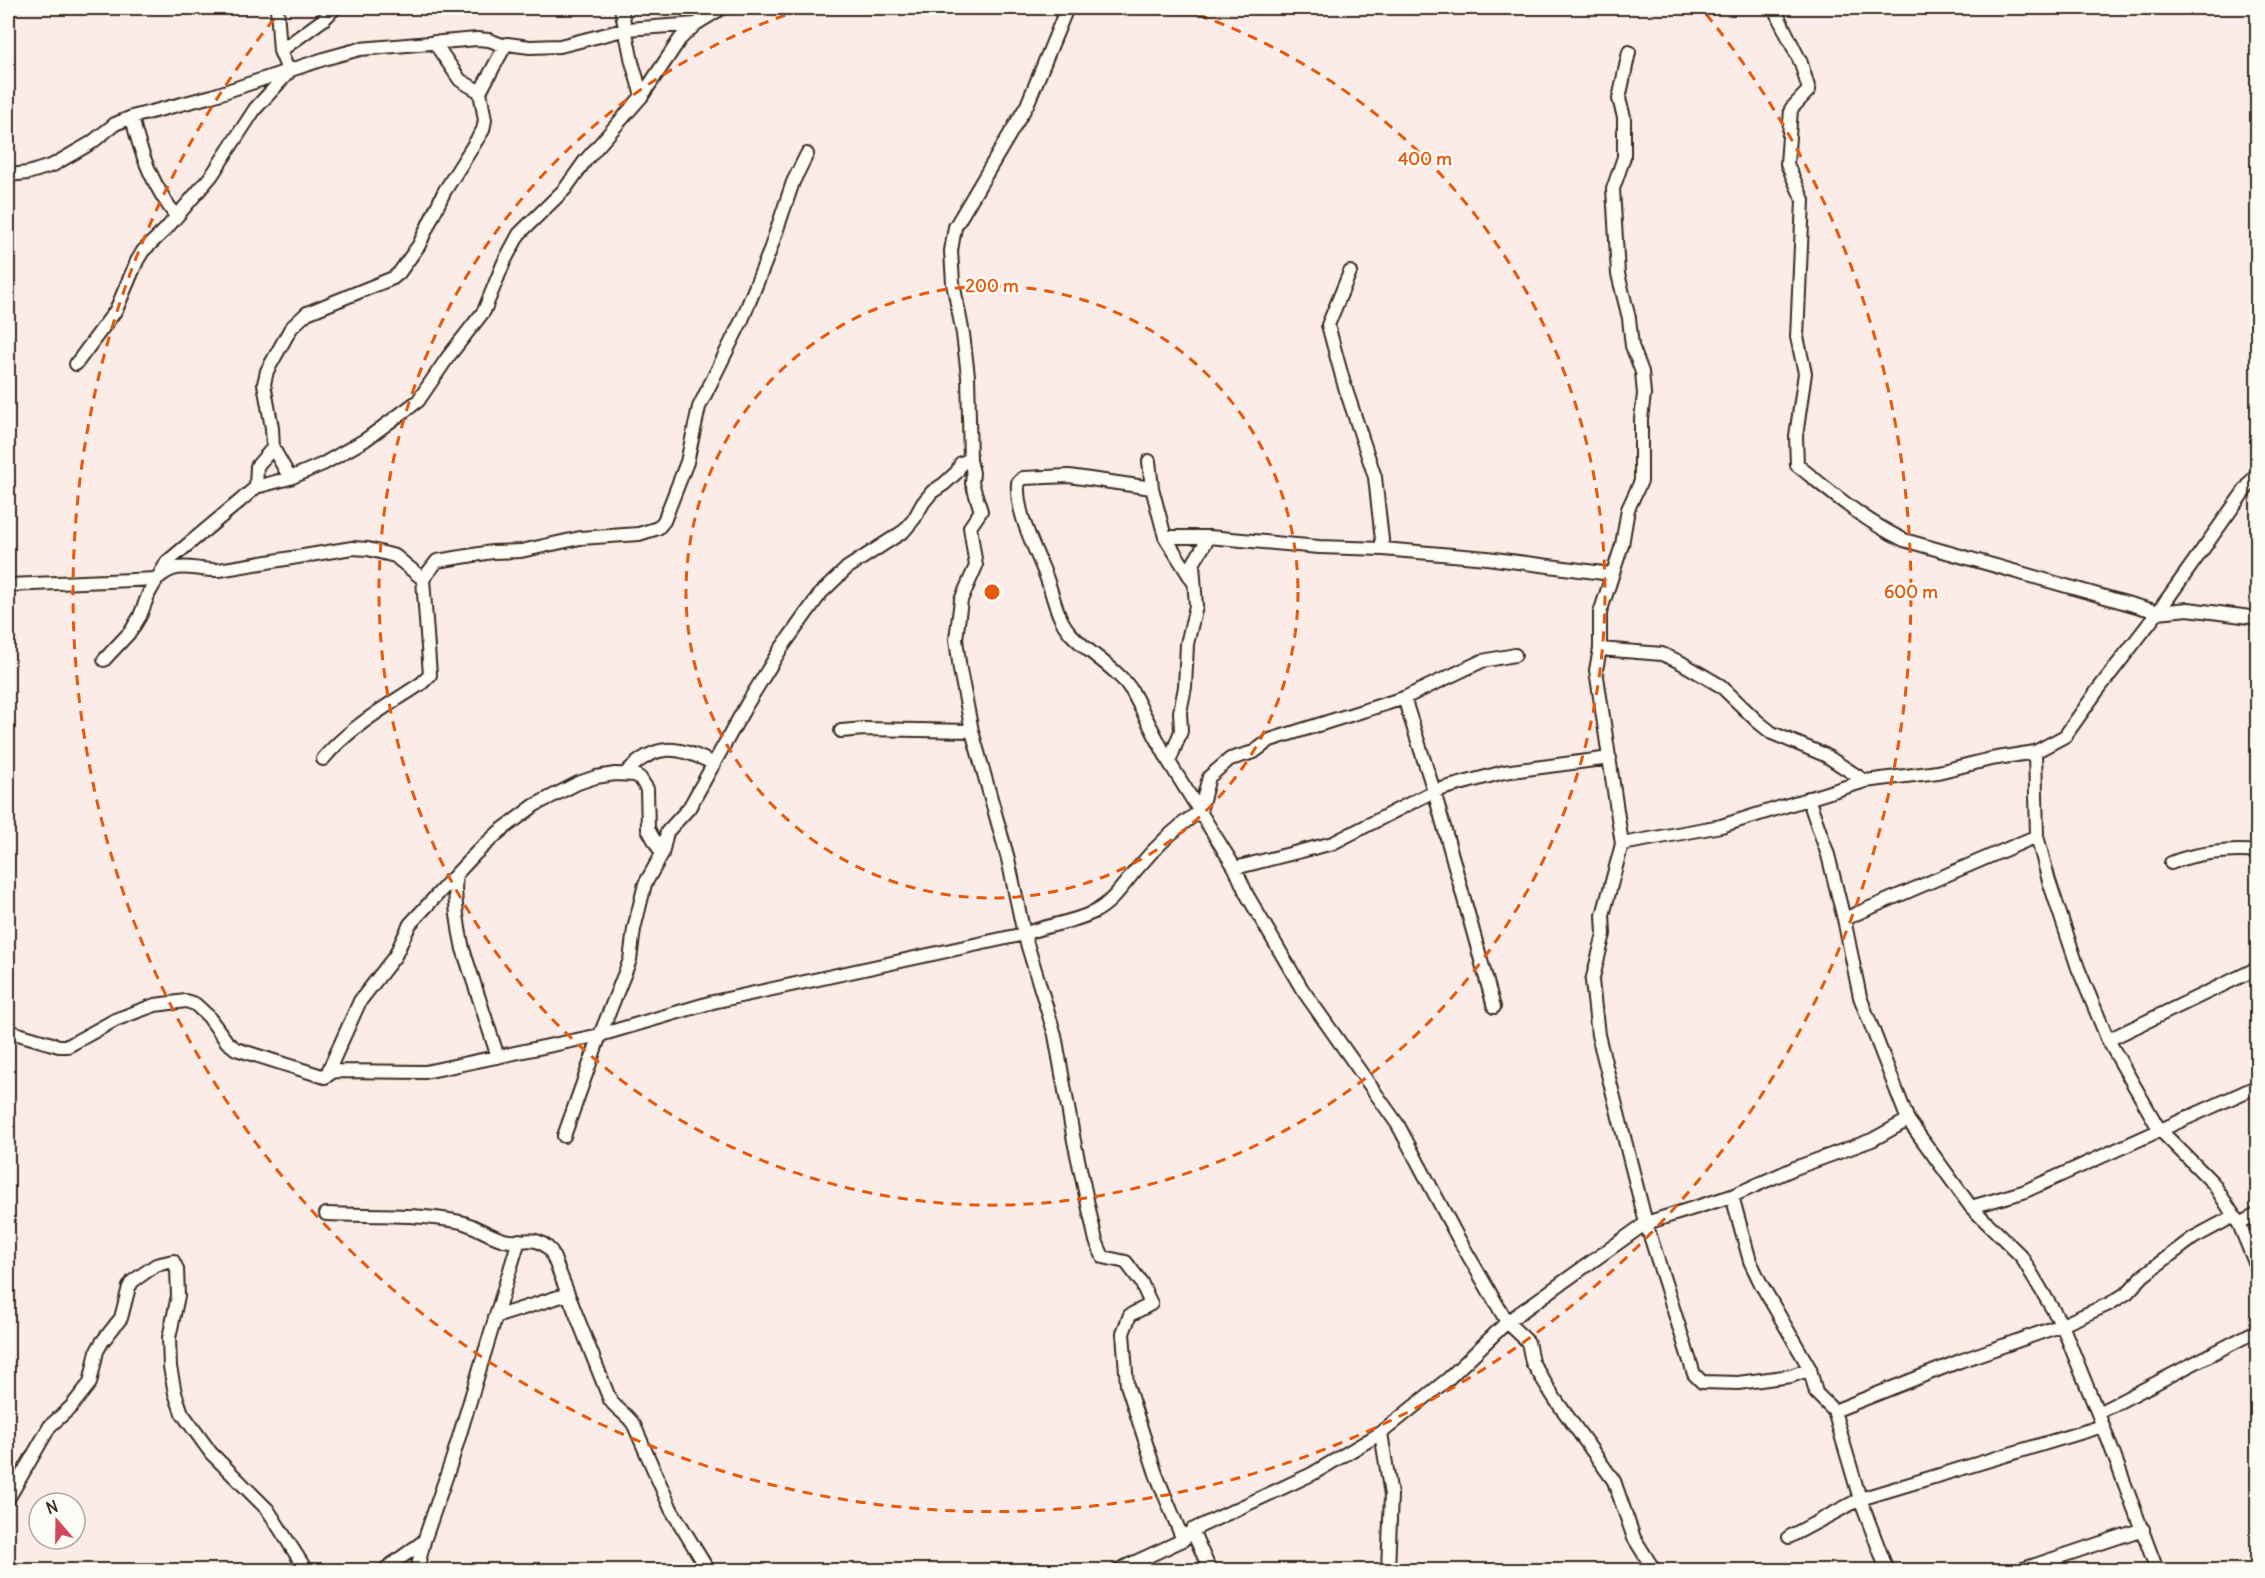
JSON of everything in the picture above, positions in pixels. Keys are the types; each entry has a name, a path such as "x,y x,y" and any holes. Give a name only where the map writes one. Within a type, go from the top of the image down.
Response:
{"street":[{"path":"277,8 280,51 289,72"},
{"path":"280,51 324,19 335,8"},
{"path":"621,8 632,62 642,96"},
{"path":"105,660 131,631 166,562 256,488 290,478 323,464 365,440 418,401 484,310 504,262 519,234 565,189 585,161 642,96 680,39 696,24 722,8"},
{"path":"1067,8 1027,105 955,226 951,250 953,283 968,376 972,483 981,511 970,527 976,566 961,600 956,639 972,731 1008,859 1024,934 1055,1035 1074,1142 1096,1241 1103,1257 1126,1262 1141,1282 1151,1304 1130,1314 1123,1333 1127,1385 1156,1474 1183,1540"},
{"path":"1774,8 1802,63 1809,90 1791,109 1787,164 1803,200 1797,337 1805,374 1796,436 1797,465 1862,515 1885,531 1904,540 2158,612 2188,609 2258,618"},
{"path":"8,175 28,173 53,165 91,143 115,124 132,117 212,96 360,49 477,39 489,40 505,46 507,44 530,47 560,45 627,29 696,24"},
{"path":"434,42 460,80 480,93"},
{"path":"290,478 273,448 264,378 286,336 307,313 393,278 403,268 419,245 452,177 483,130 485,120 480,93 505,46"},
{"path":"1629,52 1619,99 1624,117 1624,158 1613,189 1618,274 1629,318 1632,346 1642,372 1644,394 1641,419 1641,481 1629,509 1622,545 1600,613 1600,649 1596,670 1622,844 1603,915 1604,933 1592,981 1598,1035 1646,1223 1694,1374 1702,1382 1738,1383 1791,1376 1810,1369"},
{"path":"76,364 116,310 137,261 144,251 224,159 255,109 289,72"},
{"path":"132,117 142,156 159,194 176,216"},
{"path":"323,759 356,725 422,683 430,675 423,579 437,561 492,552 520,551 580,538 639,534 658,528 664,521 687,462 699,407 746,311 793,182 807,154"},
{"path":"1350,272 1328,325 1344,384 1375,477 1383,549"},
{"path":"256,488 257,466 273,448"},
{"path":"564,1136 630,960 634,929 645,884 662,854 667,832 689,808 769,668 821,593 847,568 904,531 932,492 957,472 961,463 970,460"},
{"path":"1149,461 1152,488 1165,537 1196,586"},
{"path":"1622,844 1721,826 1865,781 1938,772 1991,759 2035,752 2065,736 2158,612 2258,472"},
{"path":"1152,488 1069,477 1031,477 1023,478 1018,483 1017,495 1022,516 1058,612 1072,636 1125,680 1169,762 1235,868 1247,895 1302,989 1398,1125 1457,1236 1507,1322 1528,1342 1532,1362 1555,1399 1614,1481 1634,1538 1654,1570"},
{"path":"1165,537 1209,537 1319,547 1383,549 1487,558 1611,574"},
{"path":"1169,762 1181,730 1180,712 1185,687 1186,644 1196,606 1193,564 1209,537"},
{"path":"8,585 158,579 167,570 176,567 219,570 352,548 368,549 395,556 423,579"},
{"path":"1600,649 1662,654 1680,662 1721,686 1772,733 1825,755 1865,781"},
{"path":"325,1077 334,1071 425,1072 498,1057 600,1035 713,1002 1024,934 1045,926 1074,920 1094,912 1111,900 1174,828 1200,811 1209,777 1230,759 1254,752 1270,740 1404,698 1482,661 1515,655"},
{"path":"1404,698 1434,791 1494,1007"},
{"path":"841,731 864,729 972,731"},
{"path":"625,774 639,759 662,751 688,752 714,764"},
{"path":"2035,752 2037,836 2049,881 2078,968 2108,1040 2159,1130 2213,1183 2237,1220 2258,1270"},
{"path":"1235,868 1334,843 1434,791 1503,772 1610,758"},
{"path":"325,1077 360,1001 395,956 410,924 499,832 535,805 578,783 607,775 634,775 645,784 648,798 648,829 662,854"},
{"path":"1809,798 1828,855 1860,997 1908,1120 1971,1207 2021,1256 2062,1325 2157,1570"},
{"path":"1844,919 2037,836"},
{"path":"2171,863 2180,859 2218,853 2242,850 2258,852"},
{"path":"456,874 454,886 463,949 498,1057"},
{"path":"2108,1040 2258,968"},
{"path":"8,1031 63,1047 76,1043 115,1020 145,1008 175,1001 186,1001 195,1004 208,1016 227,1042 236,1049 325,1077"},
{"path":"1971,1207 2023,1192 2258,1086"},
{"path":"1118,1570 1183,1540 1192,1530 1312,1474 1381,1433 1448,1378 1507,1322 1646,1223 1732,1196 1796,1168 1872,1140 1908,1120"},
{"path":"1732,1196 1750,1261 1810,1369 1816,1393 1834,1411 1860,1499 1887,1570"},
{"path":"326,1214 444,1219 464,1223 504,1240 537,1241 545,1245 551,1251 610,1400 629,1417 634,1425 671,1509 708,1570"},
{"path":"1834,1411 1960,1361 2062,1325 2109,1304 2127,1293 2144,1275 2193,1238 2258,1214"},
{"path":"417,1570 424,1541 452,1460 519,1240"},
{"path":"8,1499 42,1436 71,1407 90,1383 98,1351 102,1342 121,1318 129,1287 156,1265 173,1261 177,1269 178,1296 170,1338 170,1367 182,1413 217,1461 268,1510 306,1570"},
{"path":"495,1317 568,1294"},
{"path":"2098,1413 2258,1330"},
{"path":"1789,1537 1860,1499 2103,1426"},
{"path":"1381,1433 1391,1495 1388,1570"},
{"path":"1192,1530 1210,1570"},
{"path":"2020,1570 2143,1530"},
{"path":"384,1570 424,1541"}]}
